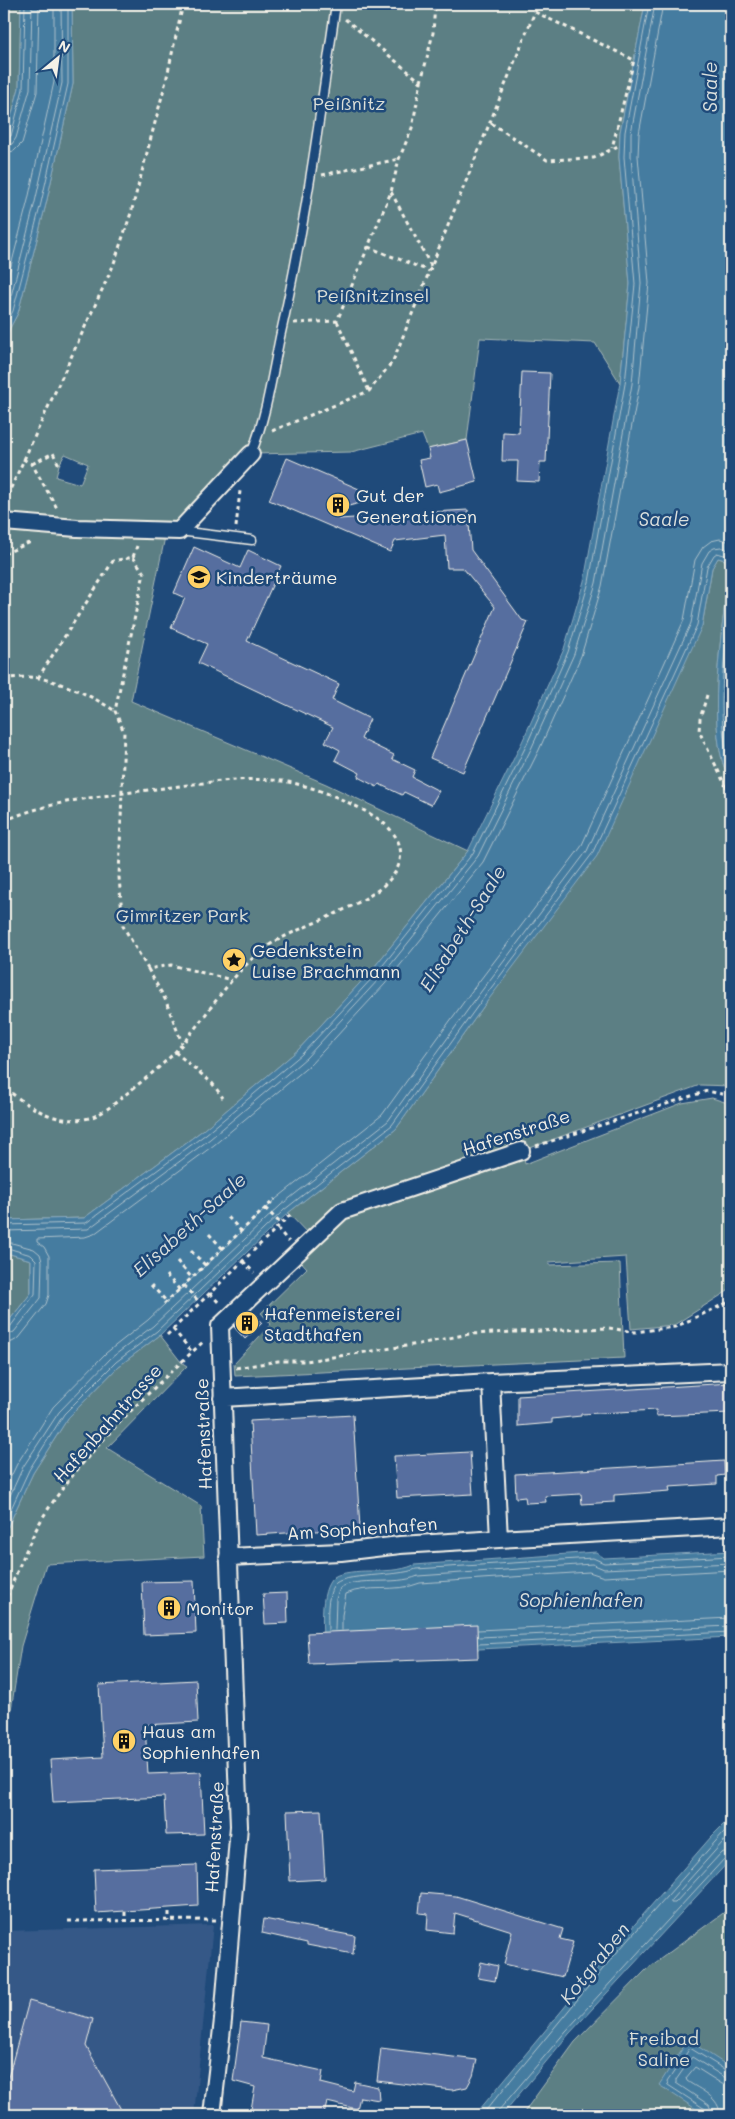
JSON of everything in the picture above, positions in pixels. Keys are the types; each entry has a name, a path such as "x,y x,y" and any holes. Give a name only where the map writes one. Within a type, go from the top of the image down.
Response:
{"street":[{"path":"4,522 67,527 179,531 250,454"},
{"name":"Hafenstraße","path":"212,2115 223,2020 239,1826 220,1326 342,1211 522,1151"},
{"path":"222,1398 491,1382 731,1371"},
{"path":"491,1382 499,1539"},
{"name":"Am Sophienhafen","path":"228,1557 340,1552 400,1545 731,1526"}],"lane":[{"path":"250,454 258,436 284,323 312,178 336,4"},
{"path":"179,531 252,540"}],"path":[{"path":"4,503 113,266 131,213 166,81 183,4"},
{"path":"336,4 345,20 421,82"},
{"path":"370,391 337,321 391,192 399,159 412,128 433,33 434,4"},
{"path":"258,436 370,391 393,361 538,4"},
{"path":"535,12 634,60 612,148"},
{"path":"491,123 547,160 594,158 620,145"},
{"path":"312,178 399,159"},
{"path":"391,192 432,266"},
{"path":"368,247 429,271"},
{"path":"284,323 337,321"},
{"path":"32,464 54,453 59,466"},
{"path":"23,459 32,464 67,527"},
{"path":"234,537 240,490"},
{"path":"38,678 113,560 133,556 144,573 115,711"},
{"path":"4,678 38,678 94,698 115,711 124,732 119,877 123,926 165,999 182,1043"},
{"path":"707,695 700,719 699,731 731,797"},
{"path":"4,821 18,814 63,803 194,784 257,780 292,783 351,803 390,827 399,846 399,864 388,883 367,898 294,931 264,949 232,980 175,1052 148,1077 92,1118 72,1120 44,1114 21,1101 4,1088"},
{"path":"148,969 171,965 232,980"},
{"path":"175,1052 212,1083 224,1098"},
{"name":"Hafenstraße","path":"522,1151 707,1091 731,1094"},
{"path":"151,1285 166,1303 275,1199"},
{"path":"265,1208 281,1224"},
{"path":"166,1336 291,1214"},
{"path":"228,1217 241,1231"},
{"path":"277,1228 282,1234"},
{"path":"209,1234 223,1249"},
{"path":"191,1251 205,1265"},
{"path":"177,1261 192,1278"},
{"path":"243,1261 248,1267"},
{"path":"166,1275 180,1290"},
{"path":"184,1285 200,1302"},
{"path":"210,1293 214,1298"},
{"path":"221,1371 278,1362 306,1361 419,1344 469,1334 609,1328 634,1332 676,1327 731,1301"},
{"name":"Hafenbahntrasse","path":"4,1604 43,1517 89,1457 138,1403 220,1326"},
{"path":"173,1329 192,1352"},
{"path":"125,1912 125,1920"},
{"path":"169,1912 169,1921"},
{"path":"68,1922 230,1920"}],"shaded area":[{"path":"213,1925 194,2115 4,2115 4,1931"}],"green space":[{"path":"4,4 21,4 19,88 4,143"},
{"path":"72,4 645,4 620,132 619,157 630,284 620,383 595,343 480,338 467,440 428,449 422,434 351,452 251,454 166,532 131,701 326,784 468,851 371,971 298,1050 203,1130 84,1218 4,1220 4,339 18,313 46,204 73,84","holes":["65,454 88,464 80,484 56,477 59,465"]},
{"path":"718,558 725,560 729,571 717,680 716,709 718,737 723,762 731,783 731,1086 700,1085 522,1151 525,1164 682,1103 712,1098 731,1104 731,1289 674,1325 631,1329 626,1257 549,1262 549,1265 620,1263 624,1358 235,1376 234,1364 271,1324 261,1313 307,1268 294,1254 310,1236 288,1213 396,1129 486,1003 702,626 712,568"},
{"path":"10,1254 31,1260 31,1293 4,1327 4,1255"},
{"path":"160,1335 181,1362 187,1366 107,1448 201,1506 204,1556 46,1564 21,1646 4,1755 4,1535 33,1473 68,1418 119,1366"},
{"name":"Freibad Saline","path":"731,1904 731,2115 522,2115 575,2042 648,1968 726,1911"}],"water":[{"path":"21,4 72,4 73,84 46,204 18,313 4,339 4,143 19,88"},
{"name":"Saale","path":"645,4 731,4 731,783 723,762 718,737 716,709 717,680 729,572 726,560 718,558 712,568 702,626 597,856 486,1003 396,1129 288,1213 160,1335 119,1366 68,1418 33,1473 4,1535 4,1327 31,1293 31,1260 10,1254 4,1255 4,1220 84,1218 203,1130 298,1050 371,971 468,851 522,742 564,649 584,581 620,383 630,284 619,157 620,132"},
{"name":"Sophienhafen","path":"731,1551 731,1637 478,1649 324,1652 324,1601 329,1583 334,1577 341,1574 398,1570 414,1565 596,1552 604,1558"},
{"name":"Kotgraben","path":"731,1817 731,1859 569,2034 502,2115 475,2115 608,1955 711,1837"},
{"path":"688,2040 731,2068 731,2115 705,2115 659,2085"}],"building":[{"path":"522,372 550,373 546,462 540,462 539,482 517,481 518,461 502,461 503,432 519,433"},
{"path":"467,440 477,482 439,492 437,484 425,487 419,460 430,458 428,449"},
{"path":"287,458 380,498 337,509 339,519 415,514 434,522 432,512 468,510 471,550 522,620 528,622 463,772 430,758 495,607 463,568 447,568 445,535 395,541 390,552 269,500"},
{"path":"194,547 240,568 248,550 281,566 247,641 339,684 332,700 370,719 361,739 394,755 392,759 415,770 412,777 439,791 431,805 404,792 402,795 379,784 377,787 358,777 360,773 335,760 340,750 325,742 333,727 198,663 207,644 171,628 185,598 174,593"},
{"name":"Hafenmeisterei Stadthafen","path":"251,1311 262,1323 245,1339 234,1327"},
{"path":"731,1383 731,1413 656,1416 656,1410 581,1414 581,1416 552,1419 552,1423 518,1426 518,1396"},
{"path":"353,1415 360,1528 256,1535 250,1421"},
{"path":"470,1452 473,1494 397,1498 394,1456"},
{"path":"724,1461 725,1475 717,1476 717,1484 669,1487 670,1491 614,1495 614,1502 582,1504 581,1494 545,1496 546,1502 526,1503 525,1497 516,1498 515,1474"},
{"name":"Monitor","path":"194,1581 196,1633 144,1635 142,1582"},
{"path":"287,1593 288,1623 265,1624 263,1594"},
{"path":"477,1625 478,1658 309,1664 307,1633"},
{"name":"Haus am Sophienhafen","path":"196,1680 198,1722 145,1725 148,1774 201,1772 204,1834 166,1835 164,1797 53,1802 50,1760 103,1757 99,1685"},
{"path":"321,1810 325,1879 290,1881 287,1811"},
{"path":"197,1865 198,1906 96,1913 94,1869"},
{"path":"421,1893 456,1896 563,1929 560,1939 573,1942 563,1977 504,1964 512,1931 455,1913 453,1933 427,1930 428,1914 419,1913"},
{"path":"264,1919 355,1936 353,1954 307,1945 307,1943 262,1933"},
{"path":"481,1962 498,1966 495,1981 478,1978"},
{"path":"29,2001 93,2019 86,2046 124,2115 4,2115 4,2092"},
{"path":"241,2022 267,2025 263,2058 323,2071 321,2083 353,2091 355,2082 378,2087 379,2100 360,2097 357,2109 327,2102 324,2115 250,2115 255,2087 233,2081"},
{"path":"381,2048 477,2060 473,2076 467,2087 452,2090 377,2081"}],"place":[{"name":"Gut der Generationen","path":"338,505"},
{"name":"Kinderträume","path":"199,577"},
{"name":"Gedenkstein Luise Brachmann","path":"234,960"},
{"name":"Hafenmeisterei Stadthafen","path":"247,1323"},
{"name":"Monitor","path":"169,1608"},
{"name":"Haus am Sophienhafen","path":"124,1741"}],"park label":[{"name":"Peißnitz","path":"349,103"},
{"name":"Peißnitzinsel","path":"373,295"},
{"name":"Gimritzer Park","path":"182,915"}],"water label":[{"name":"Elisabeth-Saale","path":"462,928"},
{"name":"Elisabeth-Saale","path":"189,1224"}]}
